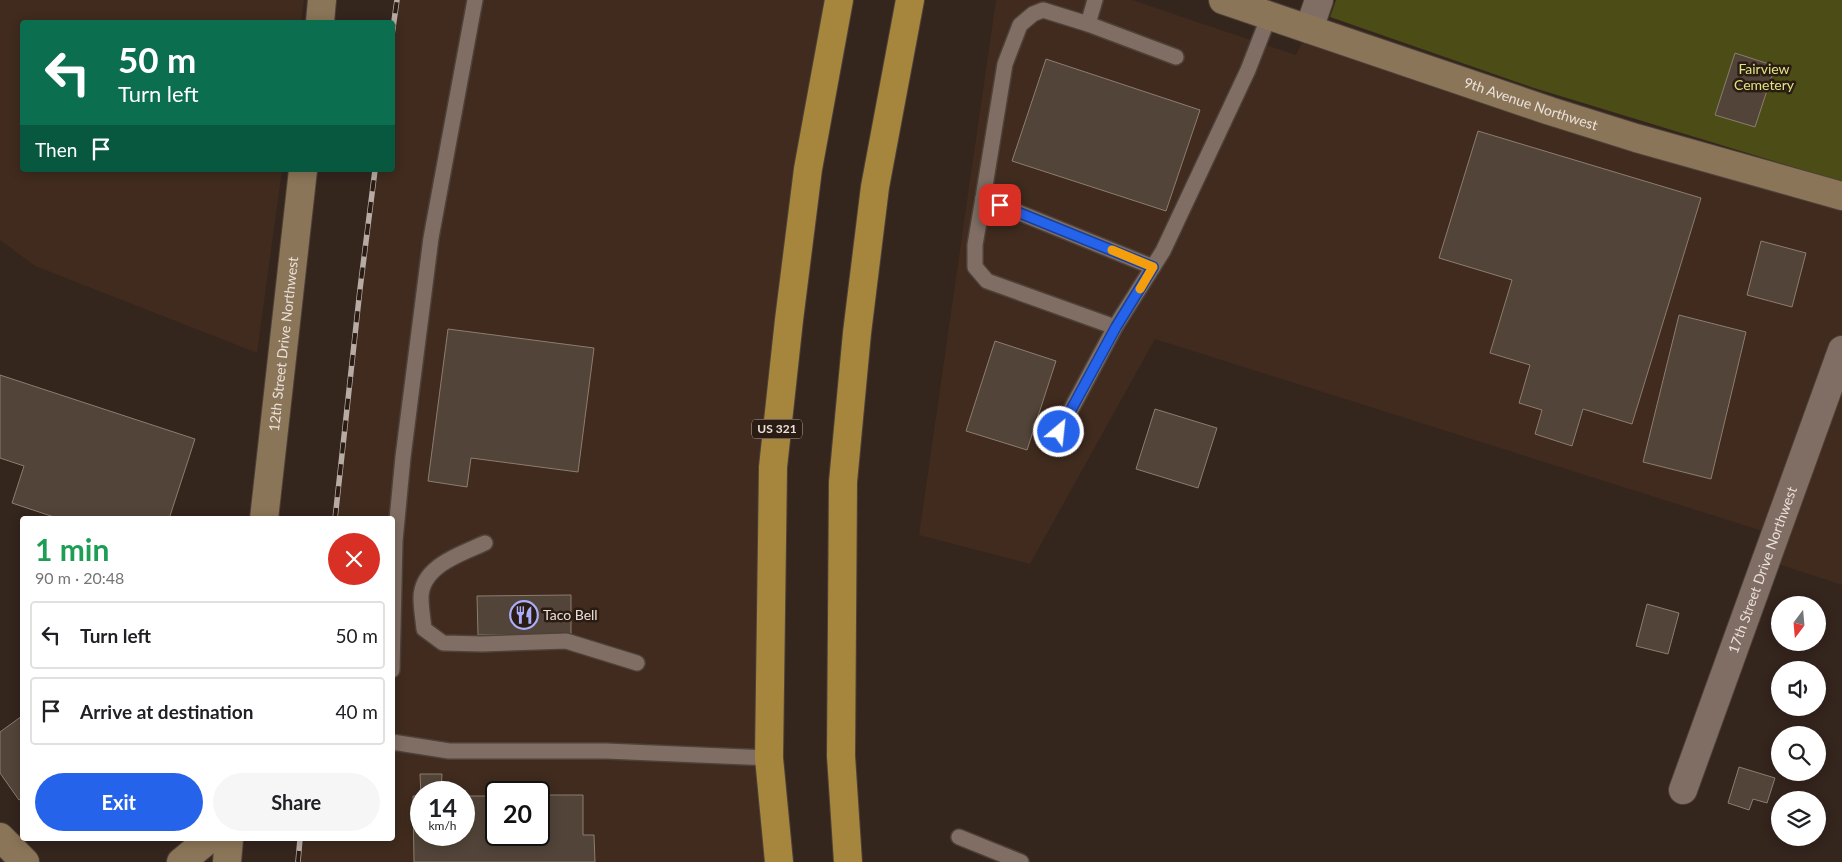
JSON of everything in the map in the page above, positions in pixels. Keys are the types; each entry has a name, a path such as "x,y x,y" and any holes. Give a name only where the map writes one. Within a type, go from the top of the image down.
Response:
{"highway":[{"name":"US 321","path":"779,862 769,758 773,467 808,169 839,0"},
{"path":"848,862 841,756 843,482 857,333 875,187 910,0"},
{"path":"767,862 773,798"}],"street":[{"path":"320,20 322,0"},
{"name":"9th Avenue Northwest","path":"1223,0 1619,133 1842,196"},
{"path":"1309,29 1319,0"},
{"name":"12th Street Drive Northwest","path":"264,516 303,172"},
{"name":"17th Street Drive Northwest","path":"1683,790 1842,350"},
{"path":"0,838 25,862"},
{"path":"181,862 207,841"},
{"path":"227,862 229,841"}],"lane":[{"path":"395,542 403,457 432,238 476,0"},
{"path":"1088,24 1095,0"},
{"path":"1116,327 987,280 974,267 975,246 1005,64 1020,25 1033,14 1043,10 1088,24 1176,57"},
{"path":"1059,432 1116,327 1162,251 1248,70 1269,16"},
{"path":"983,198 1153,267"},
{"path":"485,543 452,558 428,574 420,596 424,629 443,643 482,644 566,641 637,663"},
{"path":"395,742 449,751 606,751 769,758"},
{"path":"959,838 1021,862"}],"shaded area":[{"path":"0,0 304,0 301,20 20,20 20,172 282,172 257,353 35,266 0,240"},
{"path":"397,0 839,0 789,320 767,862 298,862 300,841 395,841 395,516 335,516 375,172 395,172 394,20"},
{"path":"996,0 1132,0 1296,55 1309,29 1842,196 1842,585 1766,560 1775,535 1155,339 1030,564 919,535"}],"green space":[{"name":"Fairview Cemetery","path":"1336,0 1842,0 1842,182 1534,88 1330,17"}],"building":[{"path":"1735,53 1775,66 1755,127 1715,115"},
{"path":"1046,59 1200,110 1166,211 1012,161"},
{"path":"1478,131 1701,198 1632,424 1583,409 1572,446 1535,434 1542,410 1519,403 1530,365 1490,353 1512,280 1439,258"},
{"path":"1761,241 1806,253 1792,307 1747,295"},
{"path":"1679,315 1746,332 1711,479 1643,462"},
{"path":"448,329 594,348 578,472 471,458 467,487 428,481"},
{"path":"995,341 1056,361 1027,450 966,431"},
{"path":"0,375 195,439 170,516 51,516 12,503 24,466 0,458"},
{"path":"1155,409 1217,428 1198,488 1136,469"},
{"name":"Taco Bell","path":"571,595 571,635 478,635 477,596"},
{"path":"1647,604 1679,613 1668,654 1636,646"},
{"path":"20,717 19,800 0,773 0,732"},
{"path":"1739,767 1771,777 1771,781 1774,781 1767,803 1753,799 1749,810 1728,803"},
{"path":"420,774 442,774 442,781 420,781"},
{"path":"550,795 583,795 583,835 594,835 595,862 414,862 414,846 475,846 475,796 485,796 485,846 550,846"}],"railway":[{"path":"394,20 397,0"},
{"path":"335,516 375,172"},
{"path":"298,862 300,841"}],"slow traffic":[{"path":"1112,250 1153,267 1140,289"}],"place":[{"name":"Taco Bell","path":"524,615"}],"route":[{"path":"1000,205 1153,267 1116,327 1059,432"}]}
